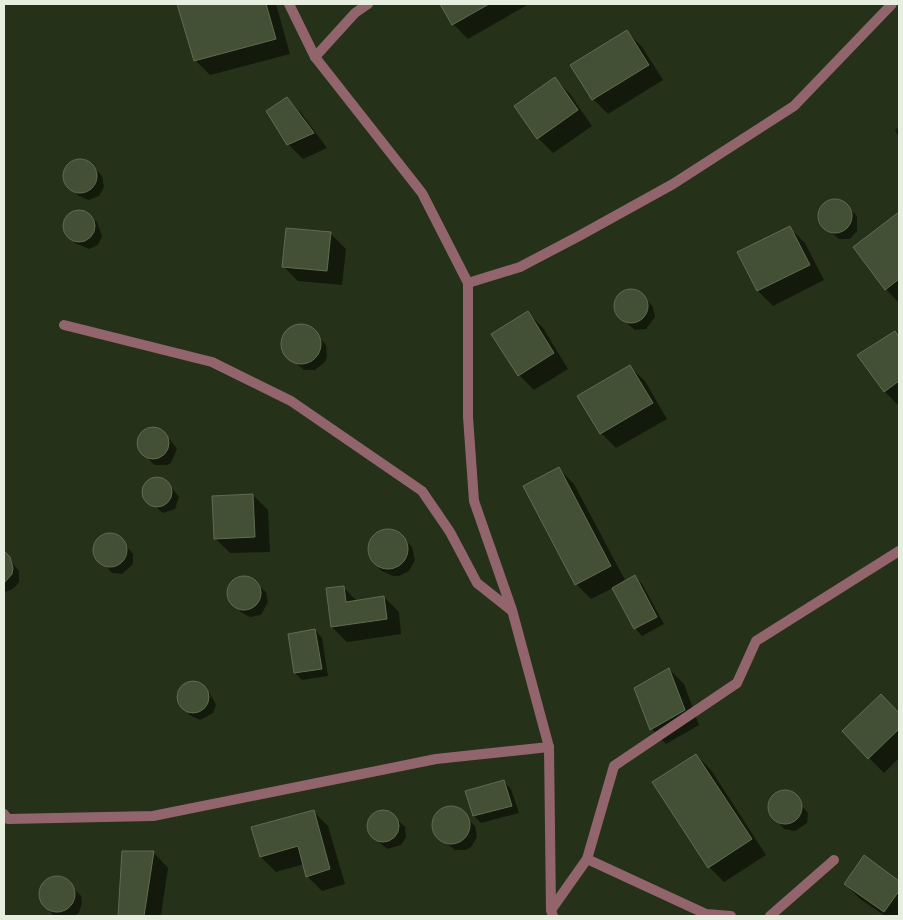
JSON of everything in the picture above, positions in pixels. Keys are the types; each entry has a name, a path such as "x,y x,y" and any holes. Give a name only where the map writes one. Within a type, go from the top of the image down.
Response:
{"street":[{"path":"289,4 315,57 422,193 468,284 468,417 474,501 512,610 549,747 552,913"},
{"path":"315,57 355,14 368,4"},
{"path":"468,284 520,267 579,236 673,184 794,106 892,4"},
{"path":"64,325 212,362 291,401 422,491 450,532 477,583 512,610"},
{"path":"552,913 587,859 614,766 737,683 756,641 899,551"},
{"path":"4,814 8,819 153,816 436,759 549,747"},
{"path":"587,859 706,914 731,916"},
{"path":"770,916 834,860"}],"building":[{"path":"177,4 266,4 276,39 194,61"},
{"path":"440,4 489,4 452,25"},
{"path":"627,30 649,65 592,100 570,65"},
{"path":"555,77 578,110 537,139 514,106"},
{"path":"287,97 314,133 287,145 266,111"},
{"path":"80,159 92,164 97,176 92,188 80,193 68,188 63,176 68,164"},
{"path":"835,199 847,204 852,216 847,228 835,233 823,228 818,216 823,204"},
{"path":"79,210 91,214 95,226 91,238 79,242 67,238 63,226 67,214"},
{"path":"899,212 899,279 885,290 853,247"},
{"path":"790,226 810,265 757,291 737,252"},
{"path":"286,228 331,232 327,271 282,267"},
{"path":"631,289 638,290 643,294 647,299 647,313 643,318 638,322 631,323 624,322 619,318 615,313 614,306 615,299 619,294 624,290"},
{"path":"528,311 554,353 518,376 491,334"},
{"path":"301,324 315,330 321,344 315,358 301,364 287,358 281,344 287,330"},
{"path":"895,331 899,337 899,381 884,392 857,355"},
{"path":"630,365 653,403 600,434 577,396"},
{"path":"153,427 165,431 169,443 165,455 153,459 141,455 137,443 141,431"},
{"path":"559,467 611,566 575,585 523,486"},
{"path":"157,477 163,478 171,486 171,498 163,506 157,507 151,506 143,498 142,492 143,486 151,478"},
{"path":"253,494 255,537 214,539 212,496"},
{"path":"392,529 399,532 405,538 408,549 407,557 399,566 392,569 384,569 377,566 369,557 368,545 371,538 380,530"},
{"path":"110,533 122,538 127,550 122,562 110,567 98,562 93,550 98,538"},
{"path":"4,551 10,557 13,568 12,574 4,583"},
{"path":"635,575 657,617 634,629 612,588"},
{"path":"244,576 251,577 256,581 260,586 260,600 256,605 251,609 244,610 237,609 232,605 228,600 227,593 228,586 232,581 237,577"},
{"path":"344,586 346,602 384,596 387,619 331,627 326,588"},
{"path":"315,629 322,669 294,673 288,634"},
{"path":"669,668 685,710 650,730 634,688"},
{"path":"193,681 199,682 204,686 208,691 208,703 204,708 199,712 193,713 187,712 182,708 178,703 177,697 178,691 182,686 187,682"},
{"path":"881,694 899,713 899,729 868,759 842,731"},
{"path":"696,754 752,839 708,868 652,782"},
{"path":"504,780 512,806 473,816 465,791"},
{"path":"785,790 797,795 802,807 797,819 785,824 773,819 768,807 773,795"},
{"path":"451,806 464,812 470,825 464,838 451,844 438,838 432,825 438,812"},
{"path":"314,810 330,869 306,877 298,846 260,857 251,827"},
{"path":"383,810 395,814 399,826 395,838 383,842 371,838 367,826 371,814"},
{"path":"122,851 154,851 144,916 118,916"},
{"path":"864,855 899,881 899,891 884,912 844,884"},
{"path":"57,876 64,877 70,881 74,887 74,901 70,907 64,911 57,912 50,911 44,907 40,901 39,894 40,887 44,881 50,877"}]}
